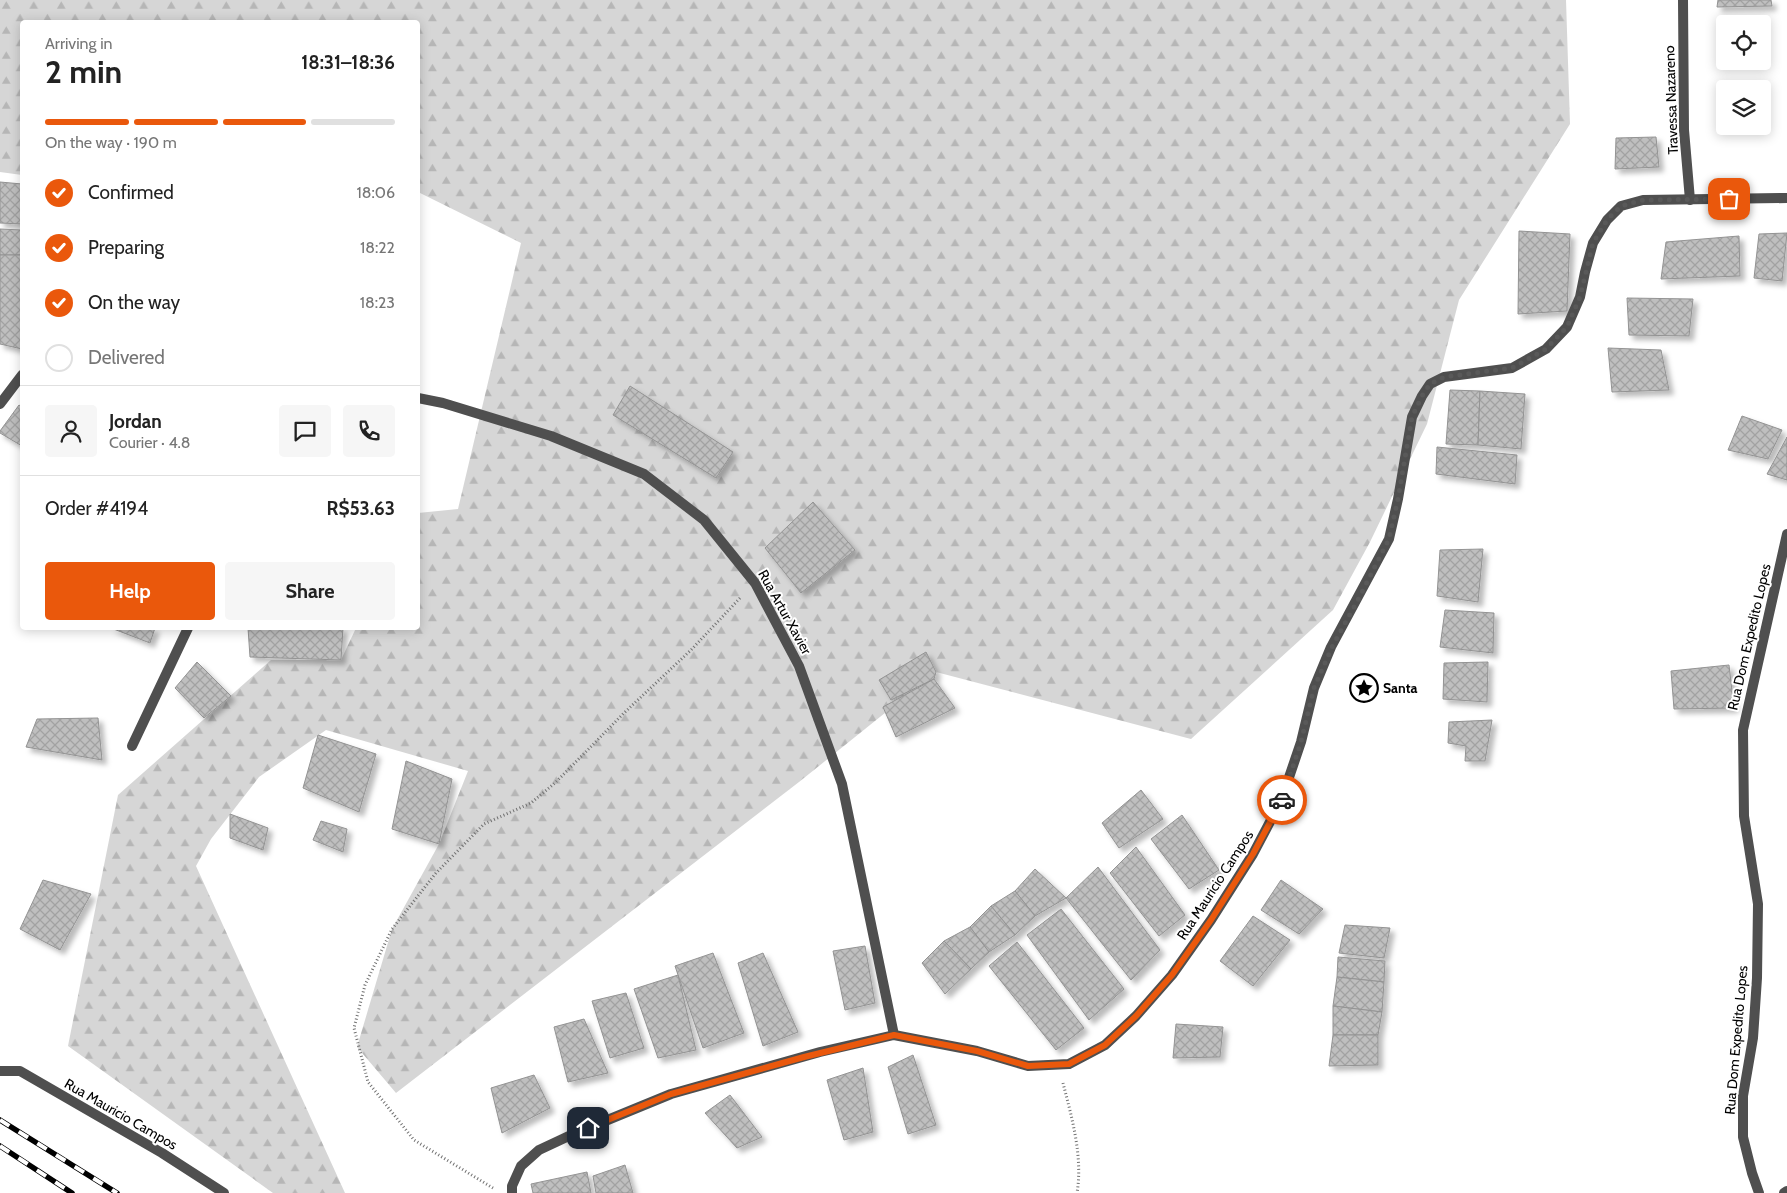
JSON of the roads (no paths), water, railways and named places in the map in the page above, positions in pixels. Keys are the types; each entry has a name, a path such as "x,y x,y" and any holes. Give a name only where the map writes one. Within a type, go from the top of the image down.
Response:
{"street":[{"name":"Travessa Nazareno","path":"1683,0 1684,130 1690,200"},
{"path":"1690,200 1787,198"},
{"name":"Rua Mauricio Campos","path":"512,1193 512,1186 521,1166 540,1150 671,1094 820,1052 894,1035 977,1051 1028,1066 1069,1064 1105,1045 1136,1016 1172,975 1211,920 1253,854 1281,801 1301,742 1314,688 1332,647 1389,539 1412,417 1430,384 1444,377 1512,368 1546,349 1567,327 1580,297 1593,243 1607,220 1621,206 1643,200 1690,200"},
{"path":"0,404 20,378"},
{"name":"Rua Artur Xavier","path":"420,398 443,403 551,436 644,474 704,520 755,583 799,666 842,784 894,1035"},
{"name":"Rua Dom Expedito Lopes","path":"1759,1193 1743,1138 1743,1096 1753,1038 1757,978 1758,904 1744,816 1742,730 1787,534"},
{"path":"132,746 187,630"},
{"name":"Rua Mauricio Campos","path":"0,1071 20,1071 162,1153 224,1193"}],"railway":[{"path":"0,1120 117,1193"},
{"path":"0,1146 72,1193"}],"place":[{"name":"Santa","path":"1364,688"}]}
